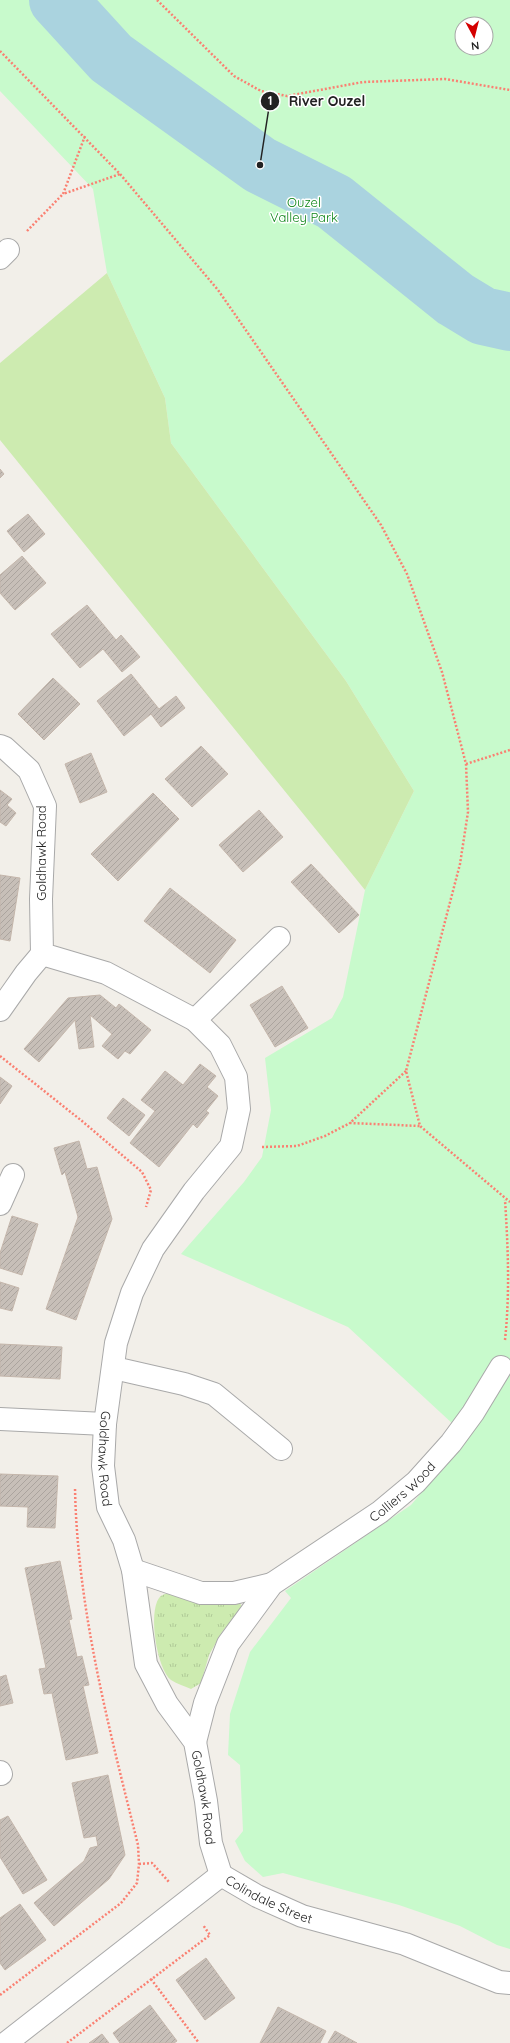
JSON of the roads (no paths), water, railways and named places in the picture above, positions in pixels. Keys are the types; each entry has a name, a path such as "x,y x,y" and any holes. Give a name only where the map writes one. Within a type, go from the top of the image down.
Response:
{"street":[{"name":"Goldhawk Road","path":"0,746 5,748 29,770 45,806 41,899 42,954 106,973 158,999 194,1020 220,1045 236,1077 239,1109 230,1146 194,1191 153,1249 132,1293 116,1343 114,1368 105,1424 103,1466 108,1507 124,1540 133,1570 146,1664 167,1704 195,1742 206,1802 211,1843 221,1875"},
{"path":"194,1020 279,938"},
{"path":"0,1010 26,973 42,954"},
{"path":"0,1204 13,1175"},
{"name":"Colliers Wood","path":"195,1742 205,1703 228,1644 272,1584 380,1512 416,1482 451,1443 473,1413 501,1367"},
{"path":"114,1368 184,1384 214,1394 281,1449"},
{"path":"0,1419 105,1424"},
{"name":"Colliers Wood","path":"133,1570 200,1593 234,1593 272,1584"},
{"name":"Colindale Street","path":"6,2043 221,1875 257,1896 302,1916 405,1944 504,1983"},
{"path":"504,1983 510,2000"}],"waterway":[{"path":"58,0 111,58 260,165 334,202 455,299 483,316 510,322"}],"place":[{"name":"River Ouzel","path":"260,165"}],"park label":[{"name":"Ouzel Valley Park","path":"304,210"}]}
